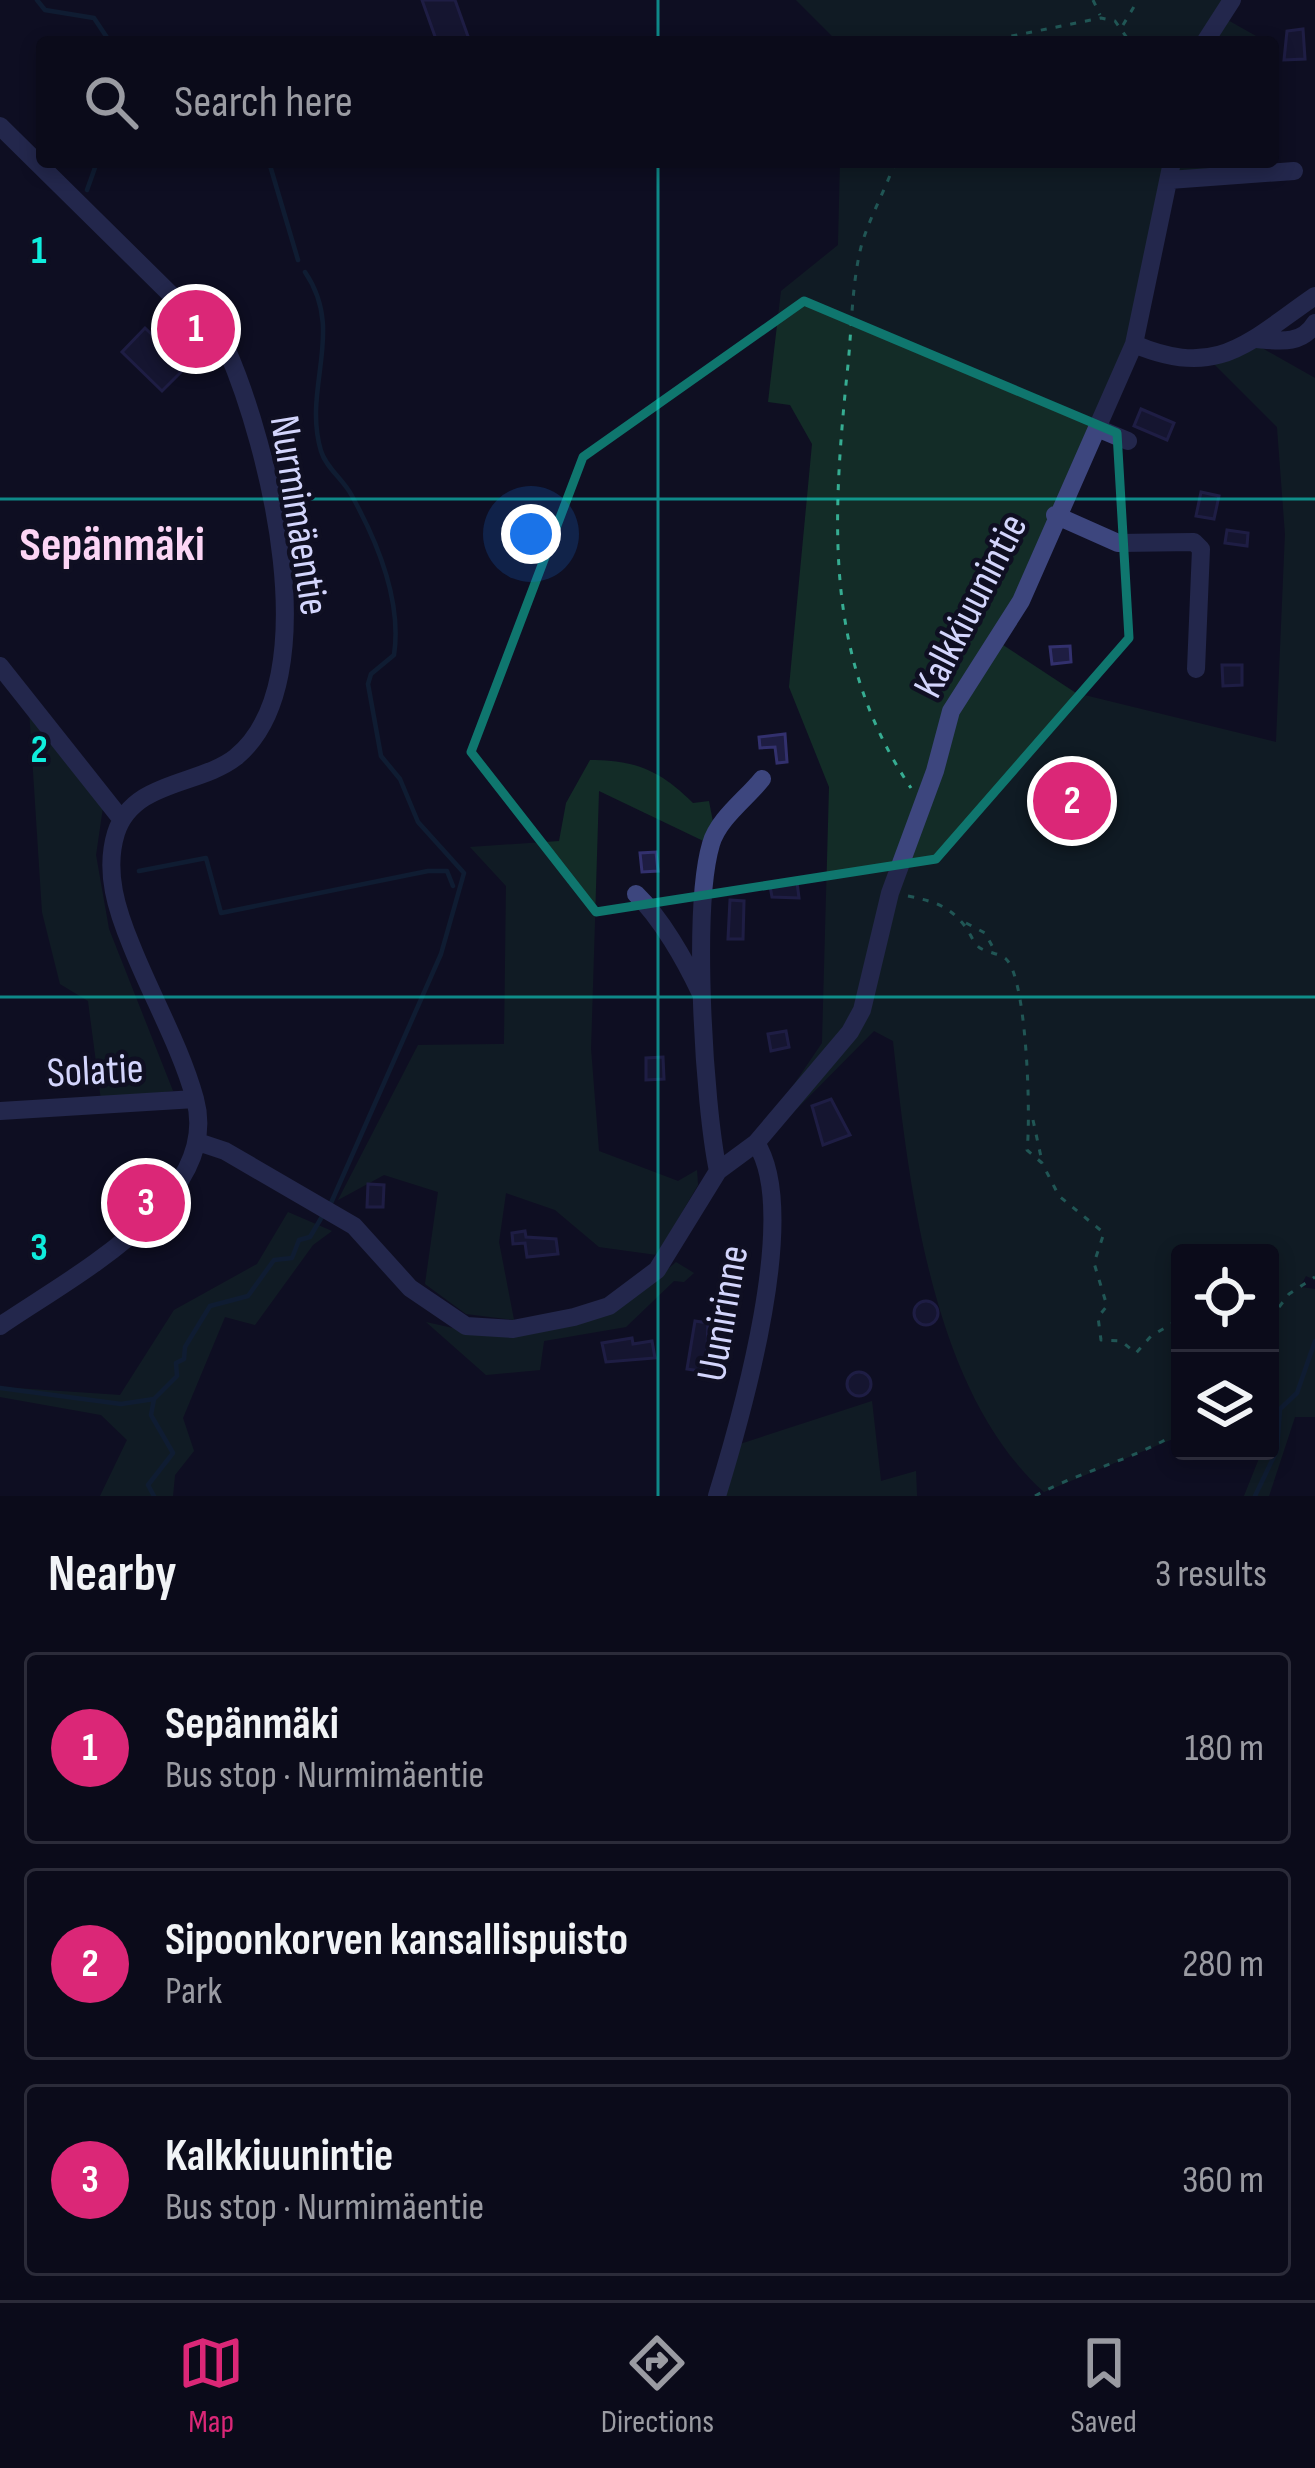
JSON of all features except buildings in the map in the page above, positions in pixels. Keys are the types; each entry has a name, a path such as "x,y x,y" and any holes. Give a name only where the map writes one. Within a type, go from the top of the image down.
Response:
{"street":[{"path":"1209,36 1232,0"},
{"name":"Nurmimäentie","path":"0,126 36,162"},
{"name":"Nurmimäentie","path":"43,168 227,350 244,388 270,490 284,638 269,715 235,758 161,788 122,820"},
{"path":"1170,171 1294,171"},
{"name":"Kalkkiuunintie","path":"198,1142 225,1151 354,1226 434,1307 466,1326 490,1329 574,1317 633,1292 676,1244 718,1171 756,1143 850,1032 862,1010 890,892 935,772 951,711 1021,601 1134,344 1170,171"},
{"path":"1134,344 1189,362 1209,360 1257,339 1313,301"},
{"path":"1257,339 1287,342 1309,334 1315,323"},
{"path":"1096,428 1128,442"},
{"path":"1055,515 1118,543 1194,542 1201,549 1196,669"},
{"path":"0,666 122,820 112,856 114,892 195,1099 198,1142 184,1178 151,1215 0,1326"},
{"path":"718,1171 704,1008 703,922 710,845 720,824 762,778"},
{"path":"636,894 661,917 704,1008"},
{"name":"Solatie","path":"0,1111 195,1099"},
{"name":"Uunirinne","path":"717,1496 765,1293 774,1188 756,1143"}],"path":[{"path":"1093,0 1101,18"},
{"path":"1122,26 1138,0"},
{"path":"1012,36 1101,18 1122,26 1127,36"},
{"path":"892,168 862,241 854,286 838,485 839,564 851,666 885,752 915,794"},
{"path":"890,892 939,902 979,948 997,955"},
{"path":"958,919 985,933 997,955 1013,970 1015,993 1028,1026 1024,1061 1042,1163 1059,1196 1104,1233 1094,1262 1106,1306 1098,1317 1101,1340 1121,1340 1136,1353 1151,1336 1171,1324"},
{"path":"1032,1112 1027,1150 1042,1163"},
{"path":"1279,1306 1288,1294 1315,1276"},
{"path":"1035,1496 1070,1477 1153,1449 1171,1437"}],"highlighted area":[{"path":"804,301 1117,433 1129,638 936,859 596,912 471,752 583,457"}],"green space":[{"path":"796,0 1228,0 1217,14 1256,36 832,36"},
{"path":"840,168 1228,168 1170,173 1136,345 1000,643 1076,693 1276,742 1285,534 1277,427 1213,363 1255,344 1315,378 1315,1280 1306,1276 1300,1287 1315,1289 1315,1417 1295,1417 1269,1496 1244,1496 1258,1460 1279,1460 1279,1244 1171,1244 1171,1440 1044,1492 1006,1449 975,1399 951,1343 918,1220 893,1041 874,1031 775,1131 765,1127 822,1043 829,787 789,687 812,444 790,405 768,402 781,291 838,245"},
{"path":"29,708 103,807 96,855 109,929 173,1091 101,1100 88,1001 60,984 42,912"},
{"path":"590,760 634,765 658,775 693,803 709,801 718,848 599,791 591,1049 599,1151 678,1181 697,1170 698,1185 657,1255 599,1247 555,1210 506,1193 499,1242 514,1320 466,1314 425,1284 438,1192 384,1175 338,1200 418,1045 504,1044 506,886 470,847 559,841 566,803"},
{"path":"288,1212 332,1231 313,1245 255,1325 225,1317 183,1418 194,1451 175,1475 173,1496 100,1496 127,1440 101,1415 0,1397 0,1387 120,1395 174,1310 257,1264"},
{"path":"676,1262 694,1273 684,1282 674,1281 626,1327 544,1341 540,1370 486,1375 426,1322 492,1334 531,1333 607,1303"},
{"path":"872,1401 881,1481 916,1471 917,1496 725,1496 740,1444"}],"waterway":[{"path":"37,0 45,10 94,18 106,36"},
{"path":"87,190 95,168"},
{"path":"271,168 298,260"},
{"path":"305,272 322,316 316,404 321,451 349,490 371,533 391,594 394,655 371,674 368,684 381,756 400,779 418,822 464,873 441,954 331,1203"},
{"path":"139,871 206,858 221,913 428,871 447,871 453,886"},
{"path":"154,1496 148,1485 173,1453 151,1415 154,1399 177,1376 176,1363 184,1359 185,1347 210,1306 248,1296 274,1260 292,1258 299,1240 310,1237 323,1215"},
{"path":"1255,1496 1277,1450 1280,1409 1297,1393 1315,1341"},
{"path":"0,1388 121,1404 154,1399"}],"place":[{"name":"Sepänmäki","path":"196,329"},
{"name":"Sipoonkorven kansallispuisto","path":"1072,801"},
{"name":"Kalkkiuunintie","path":"146,1203"}],"district":[{"name":"Sepänmäki","path":"112,543"}]}
